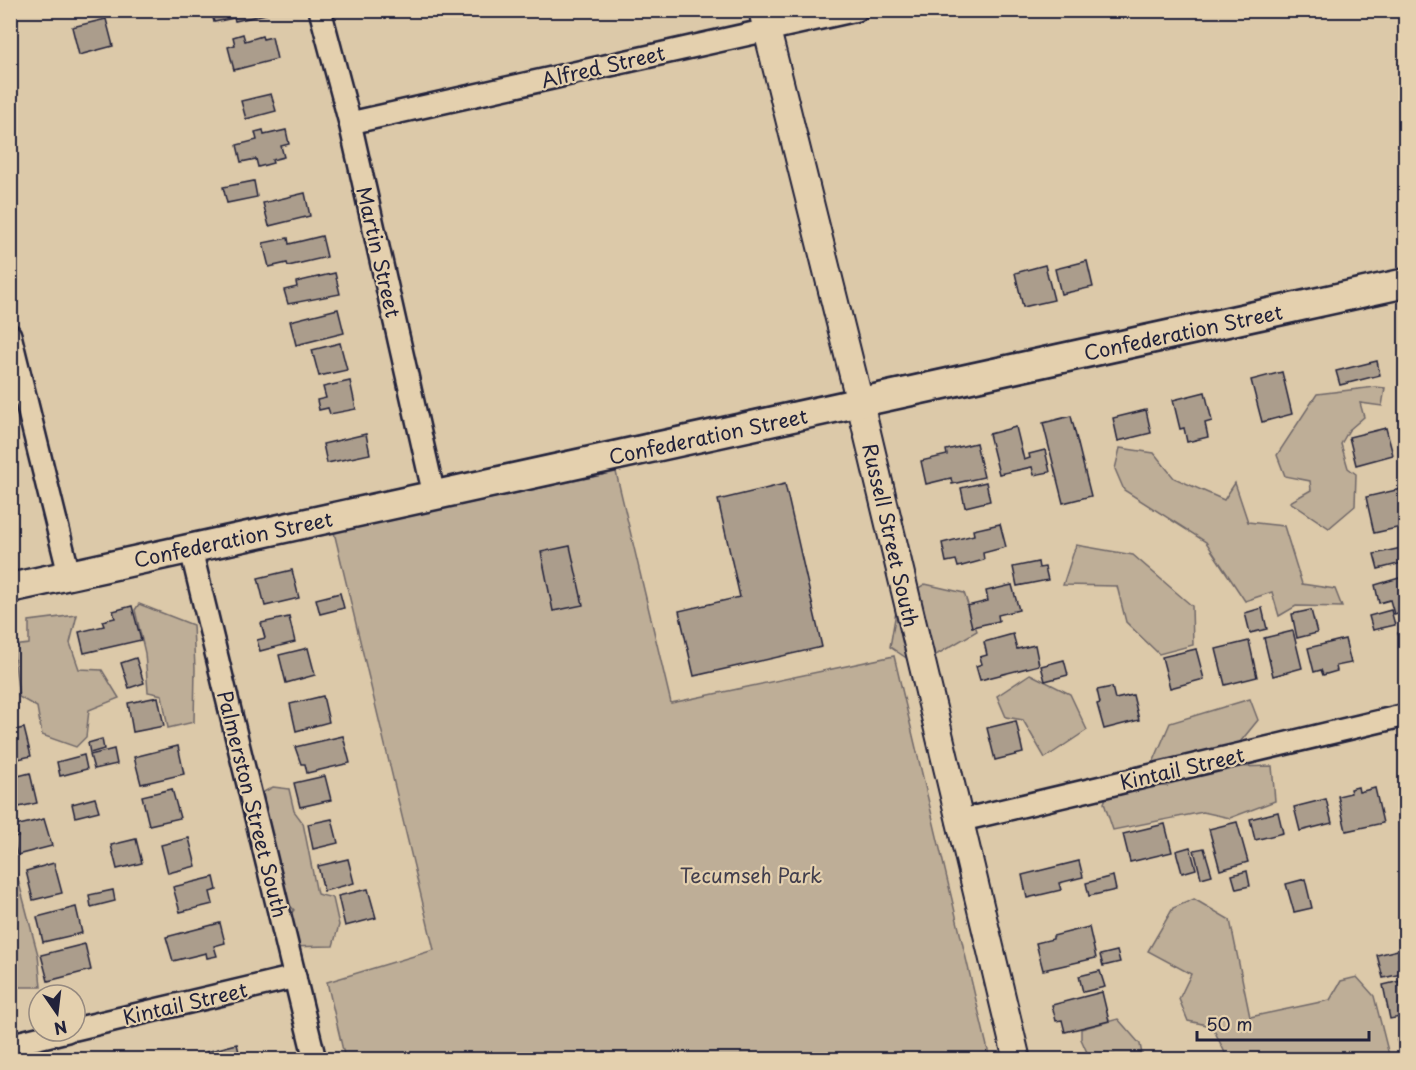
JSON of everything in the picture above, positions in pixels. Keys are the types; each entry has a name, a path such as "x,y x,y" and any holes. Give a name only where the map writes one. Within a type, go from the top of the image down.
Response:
{"main road":[{"name":"Confederation Street","path":"10,588 1406,284"}],"street":[{"name":"Martin Street","path":"320,10 350,123 434,495"},
{"name":"Alfred Street","path":"350,123 764,20 857,10"},
{"name":"Russell Street South","path":"764,20 860,403 958,821 1017,1059"},
{"path":"10,335 69,574"},
{"name":"Palmerston Street South","path":"191,550 315,1059"},
{"name":"Kintail Street","path":"958,821 1406,715"},
{"name":"Kintail Street","path":"87,1026 295,977"}],"green space":[{"path":"1375,387 1385,388 1382,406 1360,403 1364,417 1349,430 1341,444 1348,468 1356,474 1355,506 1329,528 1290,502 1311,490 1310,481 1285,476 1277,455 1317,394"},
{"path":"1120,448 1154,453 1174,478 1224,500 1235,483 1248,522 1284,526 1302,584 1335,589 1342,607 1296,606 1279,616 1272,592 1245,601 1206,542 1124,490 1115,469"},
{"name":"Tecumseh Park","path":"616,472 671,703 894,656 990,1059 345,1059 327,982 434,950 334,532"},
{"path":"1076,545 1133,555 1192,606 1193,645 1159,654 1126,622 1117,586 1063,585"},
{"path":"925,584 964,593 977,631 936,655 908,659 890,647 898,600"},
{"path":"139,604 193,625 194,722 168,728 162,695 148,692 145,653 135,610"},
{"path":"77,615 70,643 79,669 102,670 119,698 89,710 86,737 76,747 42,735 37,707 19,697 13,646 29,644 29,621"},
{"path":"1030,674 1070,694 1087,730 1045,758 1023,720 1006,717 997,696"},
{"path":"1250,699 1258,720 1232,752 1236,767 1272,766 1275,801 1230,818 1203,812 1113,830 1104,803 1113,778 1141,787 1167,786 1153,763 1170,723"},
{"path":"273,787 289,789 294,811 303,823 317,894 333,898 339,925 333,946 282,947 279,927 294,910 289,904 268,898 256,796"},
{"path":"14,864 38,955 41,983 27,983 27,987 11,987 10,865"},
{"path":"1194,899 1230,920 1250,1017 1330,1000 1341,981 1357,977 1374,996 1390,1059 1228,1059 1212,1026 1188,1021 1179,999 1191,974 1148,951 1173,908"},
{"path":"1118,1019 1140,1044 1143,1059 1125,1059 1114,1055 1090,1059 1081,1039 1081,1029"}],"building":[{"path":"211,10 265,10 266,14 235,21 234,18 214,22"},
{"path":"106,19 113,46 79,55 72,27"},
{"path":"243,34 245,41 262,36 263,39 272,37 277,59 234,70 228,47 235,45 233,37"},
{"path":"271,94 276,111 246,119 241,101"},
{"path":"263,130 264,135 286,130 289,144 281,146 284,157 258,167 256,159 241,162 237,145 257,140 255,132"},
{"path":"254,181 257,197 227,203 223,187"},
{"path":"305,193 310,216 269,226 263,203"},
{"path":"322,236 327,257 288,266 287,263 269,267 263,243 288,238 289,244"},
{"path":"1087,261 1093,287 1061,294 1055,269"},
{"path":"1045,265 1054,300 1023,307 1015,273"},
{"path":"335,273 340,294 288,304 284,290 297,287 296,282"},
{"path":"338,309 344,333 296,345 290,321"},
{"path":"340,343 347,370 319,376 312,350"},
{"path":"1377,361 1380,375 1340,385 1336,371"},
{"path":"1282,372 1292,414 1262,422 1251,380"},
{"path":"350,381 356,409 330,414 328,408 319,410 317,400 326,398 323,387"},
{"path":"1205,392 1212,421 1205,423 1208,437 1187,442 1184,428 1180,429 1173,400"},
{"path":"1146,410 1151,433 1118,441 1113,418"},
{"path":"1071,416 1091,496 1063,503 1043,423"},
{"path":"1016,427 1024,460 1030,458 1029,454 1045,450 1050,472 1034,475 1032,467 999,474 989,434"},
{"path":"1386,428 1393,455 1356,465 1349,437"},
{"path":"366,434 370,454 327,463 323,444"},
{"path":"976,443 984,477 952,484 951,478 926,484 921,461 947,455 946,450"},
{"path":"986,482 990,501 965,507 961,488"},
{"path":"785,484 822,647 694,676 679,611 740,597 718,500"},
{"path":"1405,488 1406,526 1374,533 1366,497"},
{"path":"1000,524 1006,547 983,553 984,560 958,567 956,560 946,562 942,543 974,535 973,530"},
{"path":"570,546 583,605 553,611 541,552"},
{"path":"1406,547 1406,562 1378,569 1374,554"},
{"path":"1038,562 1039,568 1045,567 1048,580 1017,586 1013,567"},
{"path":"292,570 299,598 265,606 258,578"},
{"path":"1406,576 1406,611 1394,614 1390,600 1379,603 1375,585"},
{"path":"1012,585 1019,610 998,615 999,621 972,627 967,606 988,601 986,591"},
{"path":"340,593 344,608 320,614 316,599"},
{"path":"132,606 141,640 84,653 79,632 104,626 102,621 115,618 113,611"},
{"path":"1262,608 1267,629 1250,633 1245,613"},
{"path":"1311,610 1317,633 1297,638 1292,614"},
{"path":"1391,610 1395,625 1373,630 1369,616"},
{"path":"289,617 295,642 260,651 257,640 265,638 261,623"},
{"path":"1293,631 1302,668 1273,676 1264,638"},
{"path":"1406,631 1406,663 1405,664 1398,633"},
{"path":"1013,634 1017,649 1035,645 1039,665 980,680 976,666 982,664 980,657 987,655 984,642"},
{"path":"1345,639 1351,663 1336,666 1337,671 1323,675 1321,670 1314,672 1308,648"},
{"path":"1249,641 1257,677 1225,685 1216,649"},
{"path":"308,648 315,675 286,683 279,655"},
{"path":"1196,649 1204,679 1170,688 1162,657"},
{"path":"136,658 144,683 129,688 121,663"},
{"path":"1064,660 1068,675 1045,681 1041,666"},
{"path":"10,684 17,711 10,713"},
{"path":"1112,687 1115,699 1133,695 1139,720 1104,729 1097,704 1100,703 1097,690"},
{"path":"323,696 329,722 296,731 290,704"},
{"path":"158,697 164,726 133,732 128,703"},
{"path":"1016,721 1023,753 995,760 987,728"},
{"path":"24,728 31,756 10,761 10,731"},
{"path":"343,736 350,763 307,773 305,764 301,764 295,747"},
{"path":"102,739 104,749 90,753 88,743"},
{"path":"178,746 184,774 141,784 134,757"},
{"path":"114,749 117,764 94,769 90,755"},
{"path":"84,755 87,769 60,776 57,762"},
{"path":"30,773 37,803 10,809 10,778"},
{"path":"325,776 331,800 300,807 294,783"},
{"path":"1358,787 1359,792 1375,788 1383,823 1346,831 1338,796 1351,793 1350,789"},
{"path":"172,789 180,818 149,825 142,796"},
{"path":"95,798 99,811 75,817 72,804"},
{"path":"1326,799 1332,823 1300,831 1294,807"},
{"path":"1278,812 1283,833 1255,840 1250,819"},
{"path":"44,819 52,846 17,855 13,838 18,837 15,826"},
{"path":"332,819 338,843 313,849 308,824"},
{"path":"1237,822 1248,862 1220,870 1209,829"},
{"path":"1165,824 1172,852 1130,862 1123,834"},
{"path":"189,838 196,866 168,873 161,845"},
{"path":"136,839 142,863 117,869 111,845"},
{"path":"1190,847 1196,869 1182,873 1176,851"},
{"path":"1204,848 1212,875 1201,878 1194,850"},
{"path":"348,859 354,883 324,891 318,866"},
{"path":"1079,861 1083,877 1059,883 1061,890 1027,898 1022,875"},
{"path":"54,863 62,893 33,900 26,871"},
{"path":"1247,871 1250,886 1236,889 1232,875"},
{"path":"1113,876 1116,890 1089,896 1086,883"},
{"path":"214,877 217,890 210,892 213,904 180,912 173,887"},
{"path":"1305,879 1312,908 1294,912 1286,884"},
{"path":"368,889 376,918 345,926 338,896"},
{"path":"113,890 115,901 91,907 89,895"},
{"path":"76,907 82,933 43,942 37,917"},
{"path":"220,923 225,943 214,946 217,956 207,958 206,953 173,961 166,937"},
{"path":"1089,927 1096,958 1043,970 1036,943"},
{"path":"85,944 91,970 48,981 41,955"},
{"path":"1406,948 1406,973 1383,978 1377,955"},
{"path":"1117,951 1120,962 1103,966 1100,955"},
{"path":"1100,971 1105,987 1083,992 1079,976"},
{"path":"1400,981 1400,984 1406,983 1406,1016 1390,1019 1383,985"},
{"path":"1102,992 1109,1021 1065,1032 1062,1020 1056,1021 1052,1005"},
{"path":"1406,1038 1406,1060 1402,1060 1397,1040"},
{"path":"237,1044 241,1060 208,1060 206,1052"}]}
